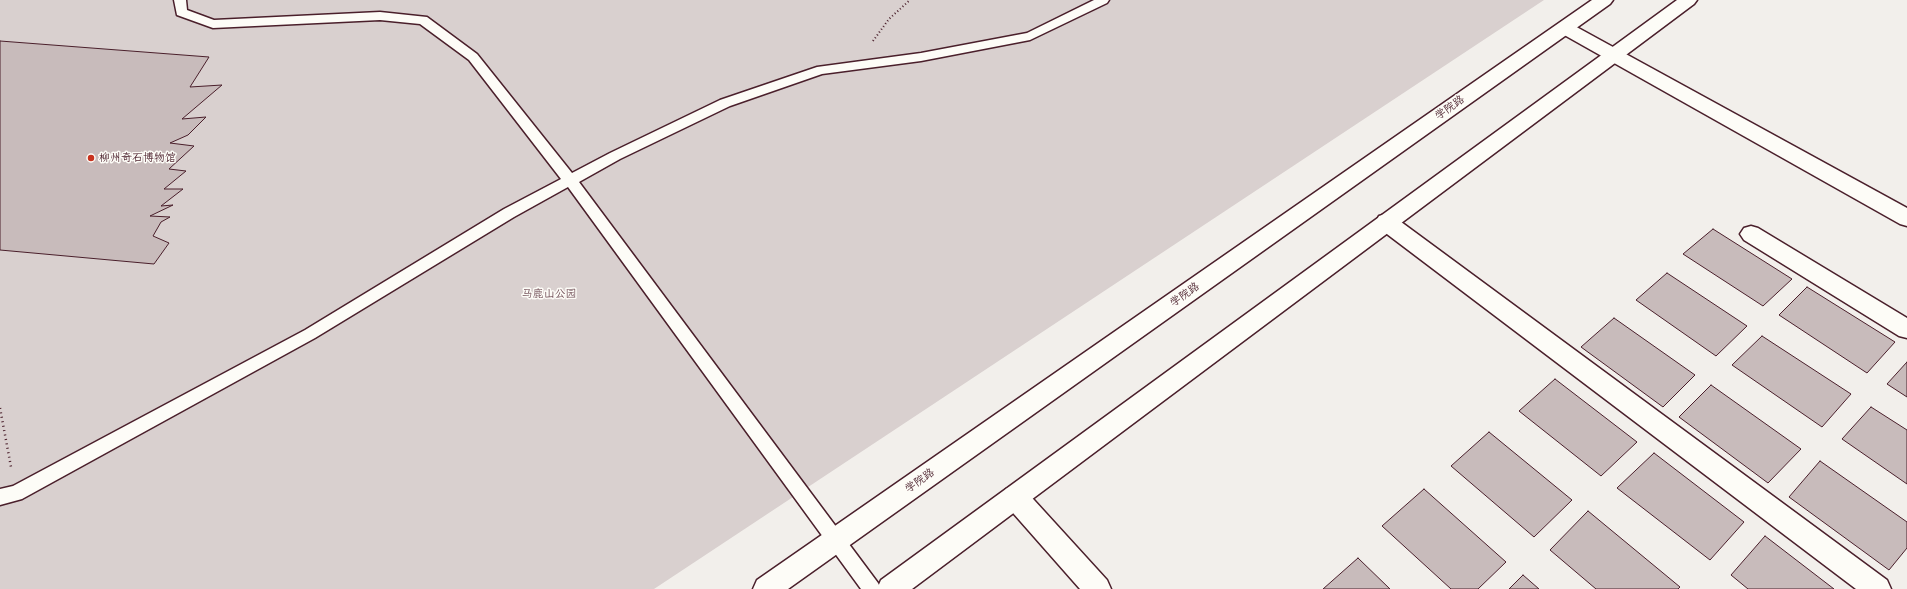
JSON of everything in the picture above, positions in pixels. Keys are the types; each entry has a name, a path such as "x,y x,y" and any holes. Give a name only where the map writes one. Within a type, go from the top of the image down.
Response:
{"main road":[{"name":"学院路","path":"766,589 1604,0"},
{"path":"890,589 1688,0"},
{"path":"1565,28 1907,218"},
{"path":"1386,222 1878,589"},
{"path":"1751,234 1907,329"},
{"path":"1015,497 1098,589"}],"lane":[{"path":"180,0 181,12 212,24 380,16 423,20 473,57 570,180 872,589"},
{"path":"0,497 16,493 310,334 509,213 614,156 725,103 821,70 921,57 1030,36 1103,0"}],"path":[{"path":"854,66 889,19 910,0"},
{"path":"0,408 16,493"}],"green space":[{"name":"马鹿山公园","path":"0,0 1544,0 654,589 0,589"}],"building":[{"name":"柳州奇石博物馆","path":"0,41 209,57 190,87 222,85 182,119 206,117 188,135 170,143 194,146 169,169 186,171 164,189 183,189 161,206 173,205 150,216 170,217 161,222 153,236 169,243 154,264 0,250"},
{"path":"1713,229 1792,279 1763,306 1683,254"},
{"path":"1667,273 1747,326 1716,356 1636,300"},
{"path":"1807,287 1895,342 1867,373 1779,315"},
{"path":"1614,318 1695,375 1663,407 1581,347"},
{"path":"1762,336 1851,394 1822,427 1732,365"},
{"path":"1907,362 1907,397 1887,384"},
{"path":"1555,379 1637,442 1601,476 1519,411"},
{"path":"1711,385 1801,449 1768,483 1679,417"},
{"path":"1871,407 1907,430 1907,484 1842,439"},
{"path":"1489,432 1572,500 1534,537 1451,466"},
{"path":"1654,453 1744,522 1710,560 1617,488"},
{"path":"1820,461 1907,522 1907,548 1889,570 1789,497"},
{"path":"1424,489 1506,562 1478,589 1451,589 1382,526"},
{"path":"1588,511 1680,587 1678,589 1596,589 1550,550"},
{"path":"1765,536 1834,589 1748,589 1731,575"},
{"path":"1358,558 1390,589 1323,589"},
{"path":"1523,575 1539,589 1509,589"}],"place":[{"name":"柳州奇石博物馆","path":"91,158"}]}
